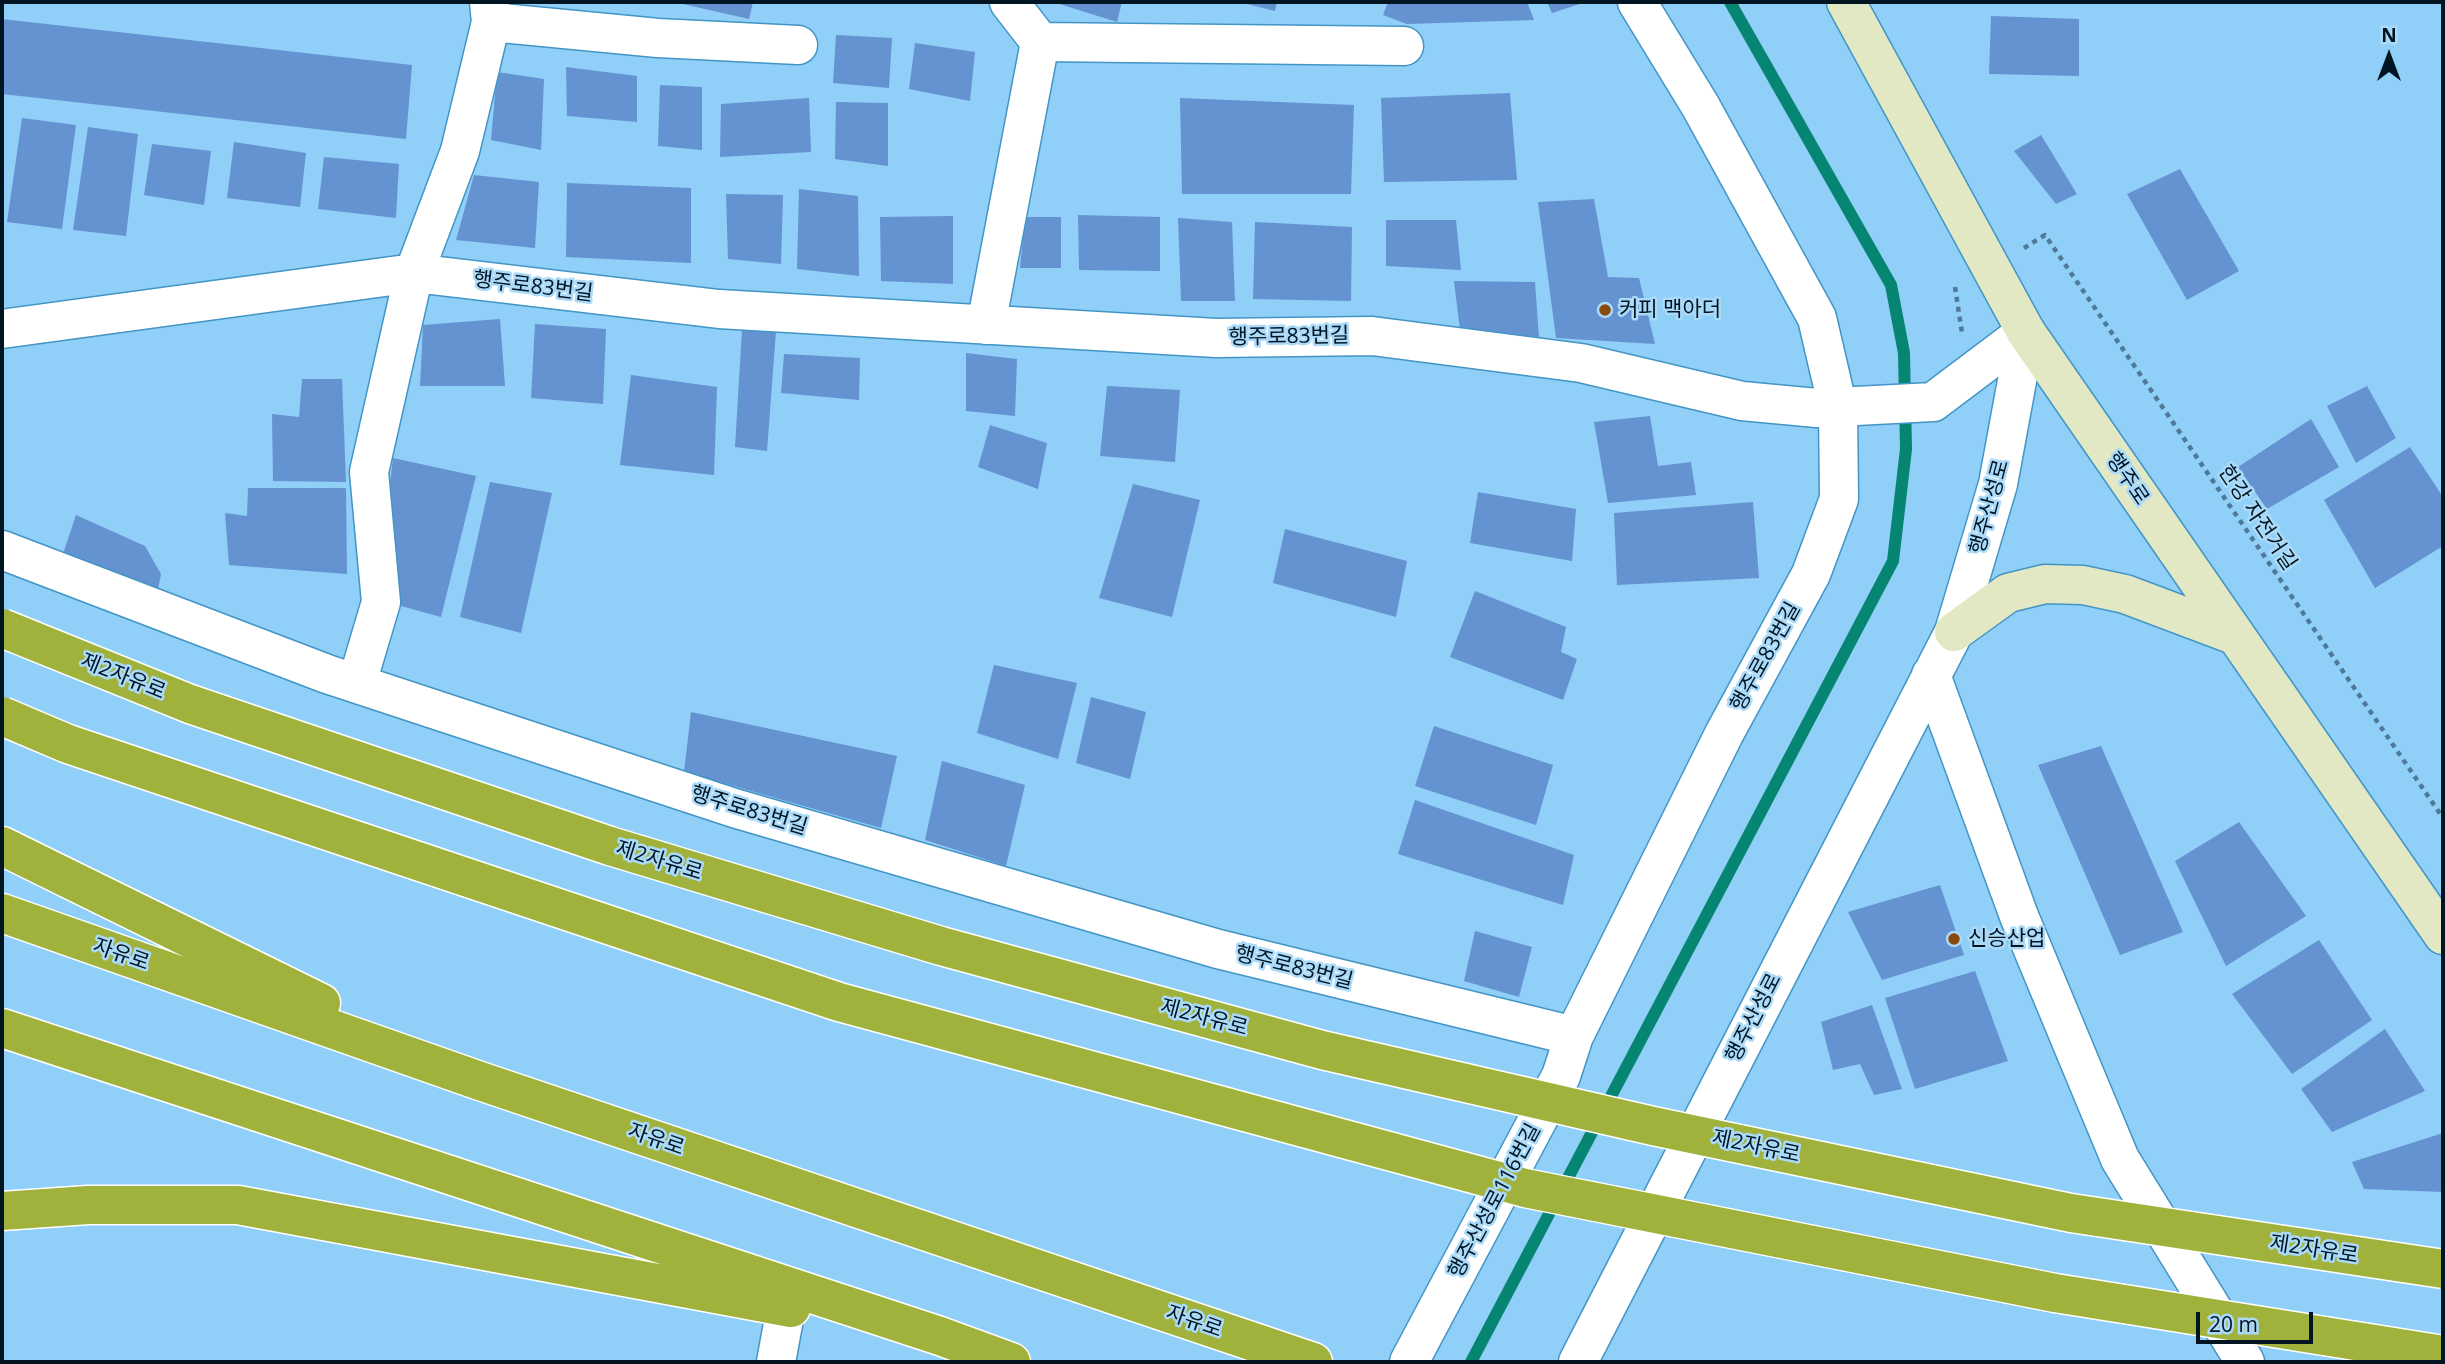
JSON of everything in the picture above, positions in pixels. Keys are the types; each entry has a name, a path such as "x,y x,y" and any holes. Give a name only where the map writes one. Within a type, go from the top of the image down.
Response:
{"highway":[{"name":"제2자유로","path":"2,628 190,704 610,846 941,946 1322,1050 1653,1126 2071,1213 2443,1269"},
{"path":"2,716 68,744 839,1002 1525,1188 2055,1293 2443,1355"},
{"path":"2,846 481,1081"},
{"name":"자유로","path":"2,913 481,1081 1306,1360"},
{"path":"2,1028 940,1336 1011,1362"},
{"path":"2,1211 88,1205 238,1205 940,1336"}],"main road":[{"name":"행주로","path":"1846,2 2026,332 2443,935"},
{"path":"1954,632 2008,593 2045,584 2082,585 2125,594 2234,635"}],"street":[{"path":"986,325 1040,42 1009,2"},
{"name":"행주로83번길","path":"2,550 357,683 734,808 1191,941 1574,1036 1724,734 1811,574 1839,499 1838,408 1817,317 1701,107 1637,2"},
{"path":"357,683 381,602 369,472 414,273 460,151 490,12 657,38 798,45"},
{"path":"1040,42 1404,46"},
{"name":"행주로83번길","path":"2,329 414,273 719,309 1216,338 1372,336 1581,363 1742,401 1838,408"},
{"path":"1838,408 1933,402 2026,332"},
{"name":"행주산성로","path":"1578,1362 1954,632 1998,484 2026,332"},
{"path":"1931,675 2019,916 2120,1159 2245,1362"},
{"name":"행주산성로116번길","path":"1409,1362 1561,1076 1574,1036"},
{"path":"776,1362 786,1307"}],"path":[{"name":"한강 자전거길","path":"2045,235 2443,818"}],"building":[{"path":"674,2 753,2 749,19"},
{"path":"1053,2 1122,2 1117,22"},
{"path":"1239,2 1277,2 1275,11"},
{"path":"1388,2 1527,2 1534,20 1407,24 1383,15"},
{"path":"1547,2 1586,2 1552,13"},
{"path":"1991,16 2079,19 2079,76 1989,74"},
{"path":"2,19 412,65 406,139 2,94"},
{"path":"836,35 892,38 889,88 833,83"},
{"path":"915,43 975,52 970,101 909,89"},
{"path":"566,67 637,76 637,122 567,116"},
{"path":"497,72 544,79 541,150 491,140"},
{"path":"660,85 702,87 702,150 658,146"},
{"path":"1510,93 1517,180 1384,182 1381,98"},
{"path":"809,98 811,152 720,157 721,104"},
{"path":"1180,98 1354,105 1351,194 1182,194"},
{"path":"836,102 888,103 888,166 835,159"},
{"path":"22,118 76,125 62,229 7,222"},
{"path":"88,127 138,134 126,236 73,230"},
{"path":"2041,135 2077,194 2056,204 2014,151"},
{"path":"234,142 306,153 300,207 227,198"},
{"path":"152,144 211,151 204,205 144,195"},
{"path":"324,157 399,164 396,218 318,209"},
{"path":"2180,169 2239,271 2187,300 2127,194"},
{"path":"474,175 539,182 535,248 456,240"},
{"path":"567,183 691,188 691,263 566,257"},
{"path":"799,189 858,196 859,276 797,269"},
{"path":"726,194 783,195 781,264 728,259"},
{"path":"1594,199 1608,277 1639,278 1655,344 1556,338 1538,202"},
{"path":"1078,215 1160,217 1160,271 1079,270"},
{"path":"953,216 953,284 881,281 880,217"},
{"path":"1025,217 1061,217 1061,268 1020,268"},
{"path":"1178,218 1232,222 1235,301 1181,301"},
{"path":"1386,220 1456,220 1461,270 1386,266"},
{"path":"1255,222 1352,227 1351,301 1253,299"},
{"path":"1454,281 1535,282 1539,337 1460,330"},
{"path":"500,319 505,386 420,386 423,325"},
{"path":"535,324 606,329 603,404 531,398"},
{"path":"742,330 776,331 767,451 735,447"},
{"path":"966,353 1017,359 1015,416 966,411"},
{"path":"784,354 860,358 859,400 781,393"},
{"path":"631,375 717,387 714,475 620,465"},
{"path":"302,379 342,379 346,482 273,481 272,414 299,417"},
{"path":"1107,386 1180,390 1175,462 1100,456"},
{"path":"2367,386 2396,438 2356,463 2327,406"},
{"path":"1650,416 1658,466 1691,462 1696,495 1608,503 1594,422"},
{"path":"2311,419 2339,467 2267,509 2238,467"},
{"path":"990,425 1047,443 1038,489 978,467"},
{"path":"2410,447 2443,497 2443,546 2375,588 2324,500"},
{"path":"393,458 476,476 441,617 401,606 389,492"},
{"path":"490,482 552,493 521,633 460,617"},
{"path":"1133,484 1200,500 1172,617 1099,598"},
{"path":"248,488 346,488 347,574 229,565 225,513 247,516"},
{"path":"1478,492 1576,509 1572,561 1470,543"},
{"path":"1753,502 1759,578 1617,585 1614,513"},
{"path":"76,515 145,546 161,574 157,595 63,554"},
{"path":"1285,529 1407,561 1396,617 1273,583"},
{"path":"1475,591 1566,627 1561,652 1577,659 1563,700 1450,657"},
{"path":"994,665 1077,683 1058,759 977,733"},
{"path":"1091,697 1146,712 1130,779 1076,763"},
{"path":"691,712 897,756 881,828 684,772"},
{"path":"1434,726 1553,765 1536,825 1415,786"},
{"path":"2101,746 2183,932 2120,955 2038,765"},
{"path":"942,761 1025,785 1006,866 925,840"},
{"path":"1415,800 1574,855 1563,905 1398,854"},
{"path":"2239,822 2306,916 2226,966 2175,861"},
{"path":"1940,885 1964,955 1882,980 1848,912"},
{"path":"1475,931 1532,947 1519,997 1464,981"},
{"path":"2319,940 2372,1020 2292,1074 2232,994"},
{"path":"1975,971 2008,1061 1915,1089 1885,998"},
{"path":"1872,1005 1902,1089 1874,1095 1860,1064 1833,1070 1821,1022"},
{"path":"2385,1029 2425,1091 2332,1132 2301,1089"},
{"path":"2443,1133 2443,1192 2364,1189 2352,1162"}],"waterway":[{"path":"1471,1362 1893,561 1906,449 1904,353 1891,285 1730,2"}],"place":[{"name":"커피 맥아더","path":"1605,310"},
{"name":"신승산업","path":"1954,939"}]}
